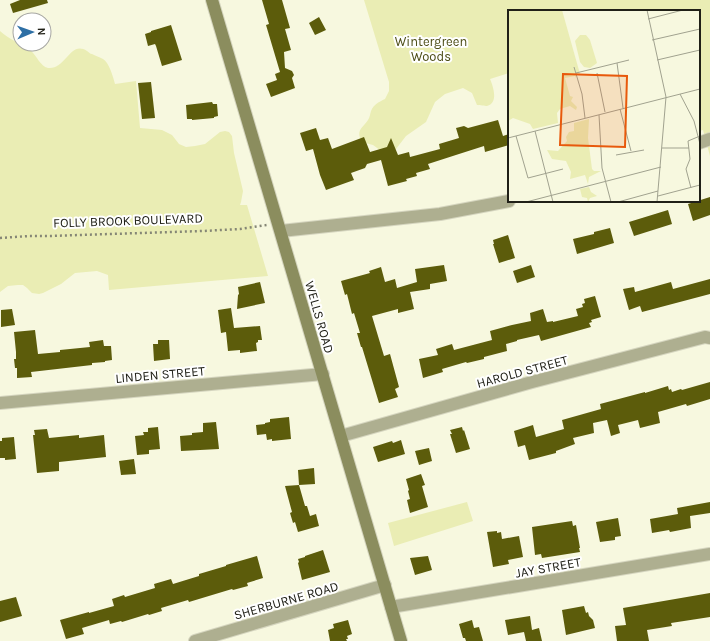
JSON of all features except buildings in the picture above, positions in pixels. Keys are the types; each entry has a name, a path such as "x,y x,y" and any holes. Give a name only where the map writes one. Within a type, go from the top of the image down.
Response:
{"main road":[{"name":"WELLS ROAD","path":"212,0 401,641"}],"street":[{"path":"700,143 710,139"},
{"path":"281,231 440,214 508,201"},
{"name":"HAROLD STREET","path":"341,436 532,382 706,337 710,338"},
{"name":"LINDEN STREET","path":"0,403 323,374"},
{"name":"JAY STREET","path":"392,607 710,554"},
{"name":"SHERBURNE ROAD","path":"195,641 385,585"}],"path":[{"name":"FOLLY BROOK BOULEVARD","path":"0,238 203,231 258,226"}],"green space":[{"name":"Wintergreen Woods","path":"364,0 710,0 710,156 703,130 700,131 700,10 508,10 508,73 490,79 494,94 493,102 487,106 477,105 472,93 463,88 445,94 435,102 426,122 406,136 396,149 384,153 373,145 362,142 359,135 360,130 369,119 372,109 385,99 389,91 389,82"},
{"path":"0,31 12,40 12,52 32,52 45,67 48,68 59,65 76,49 81,49 102,58 107,63 115,84 136,81 140,128 162,130 172,135 179,144 186,147 205,144 220,132 229,132 232,136 234,153 243,191 240,205 247,205 268,276 109,290 108,275 97,271 75,273 61,284 39,294 32,293 23,285 8,286 0,292"},
{"path":"467,502 473,521 394,546 388,523"}]}
